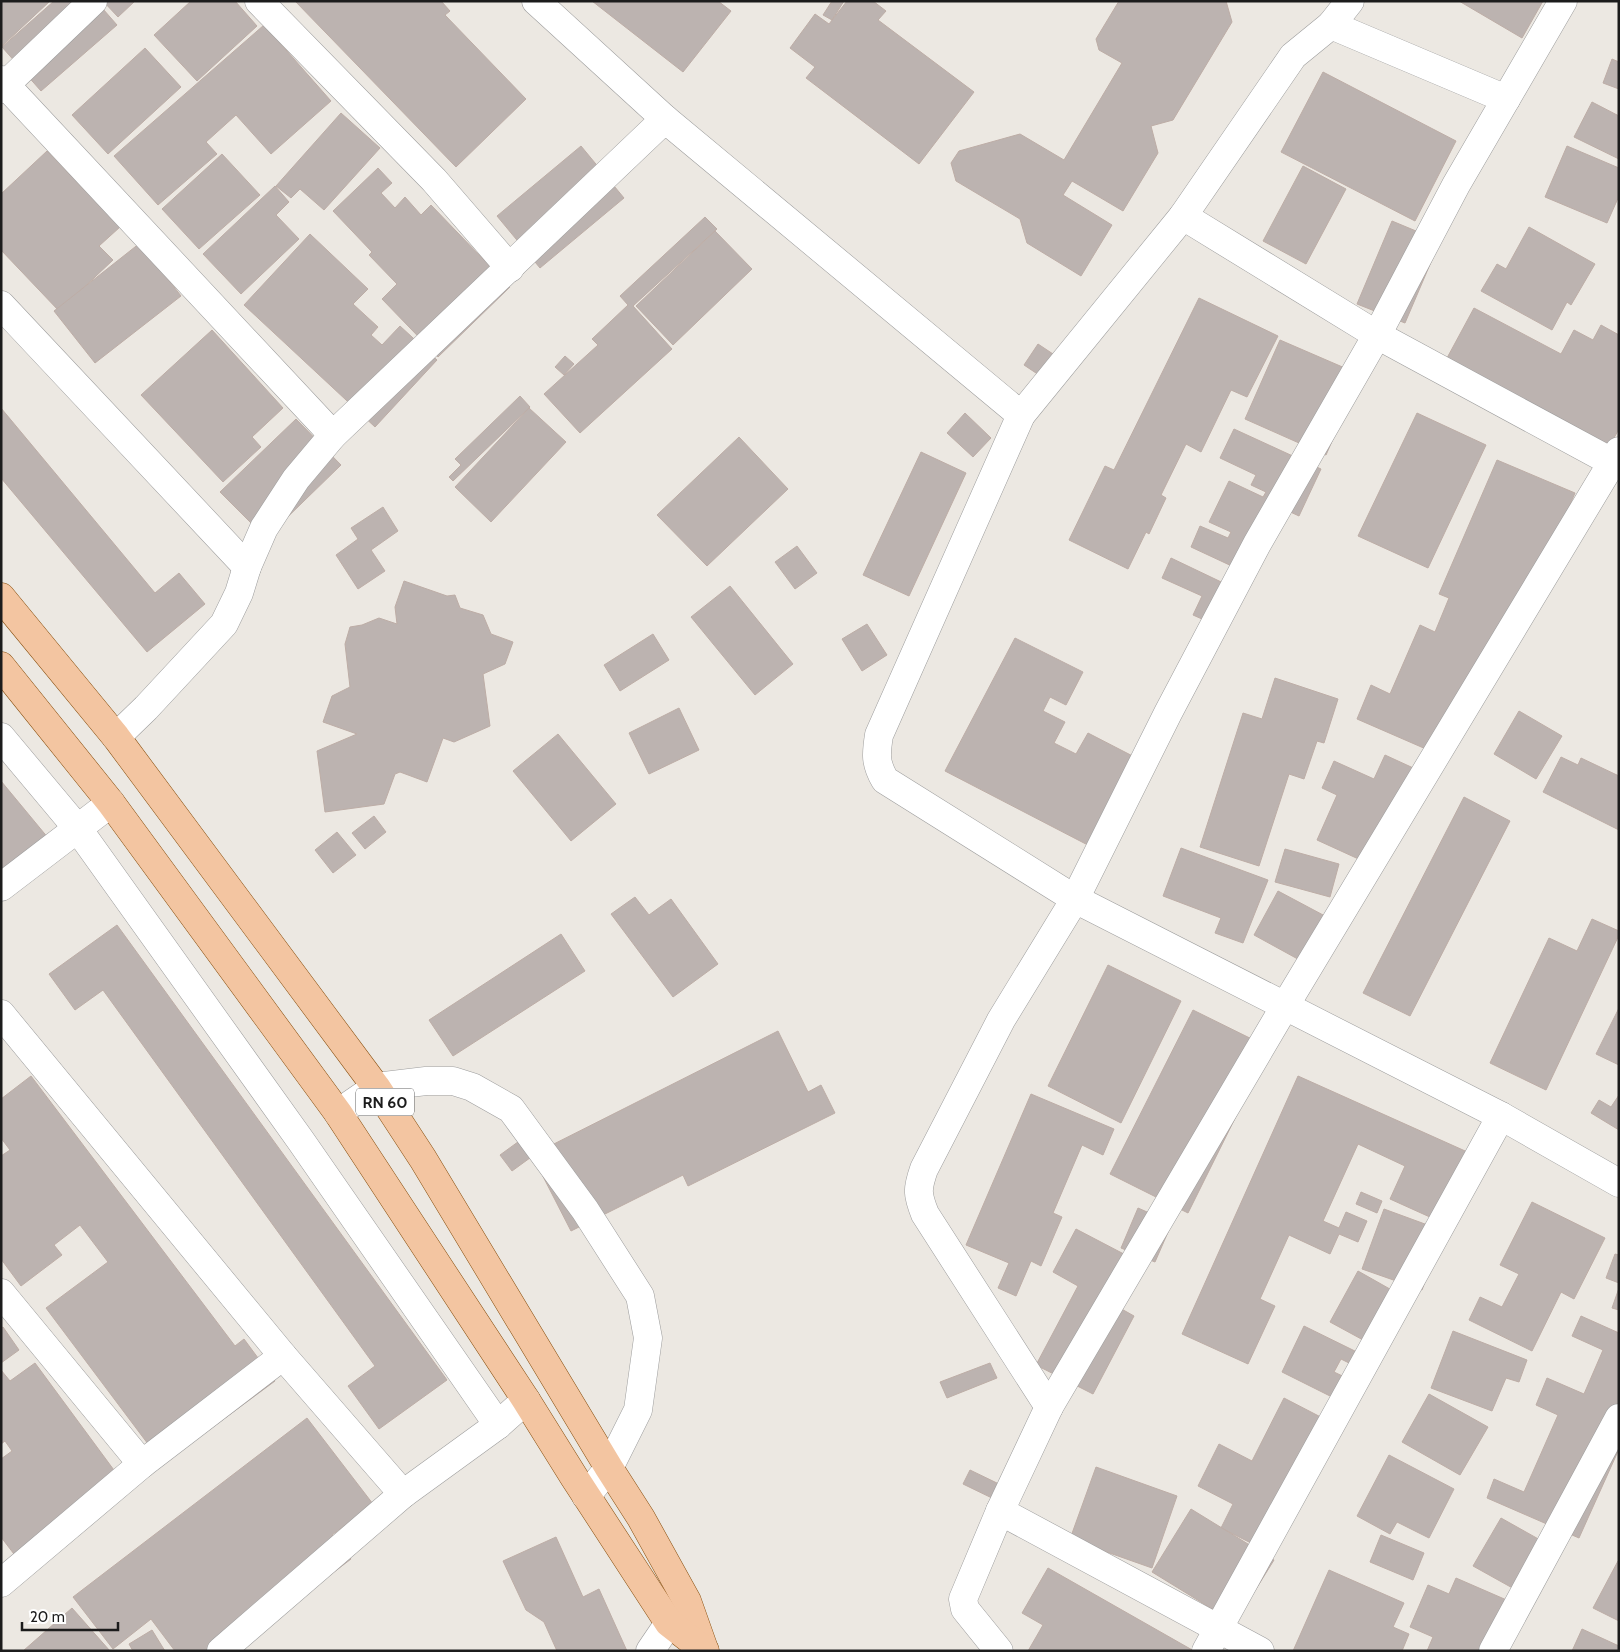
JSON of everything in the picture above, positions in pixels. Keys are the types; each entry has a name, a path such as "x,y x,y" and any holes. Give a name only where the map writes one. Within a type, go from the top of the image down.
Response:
{"main road":[{"name":"RN 60","path":"1,597 116,737 376,1088 423,1159 641,1518 687,1601 705,1650"},
{"name":"RN 60","path":"1,666 111,803 338,1113 669,1623 705,1650"}],"street":[{"path":"93,1 3,85 333,436"},
{"path":"259,1 434,180 510,268"},
{"path":"536,1 665,119 1021,414"},
{"path":"1350,1 1331,25 1293,56 1183,216 1021,414 879,735 877,750 878,767 885,780 1075,899 1502,1116 1619,1183"},
{"path":"1049,1407 925,1214 919,1198 919,1184 924,1169 1001,1020 1075,899 1168,713 1258,544 1377,335 1456,185 1563,1"},
{"path":"1331,25 1506,99"},
{"path":"116,737 146,708 224,624 239,593 247,567 264,528 296,479 333,436 665,119"},
{"path":"999,1651 965,1609 963,1599 1000,1511 1049,1407 1285,1006 1617,460 1377,335 1183,216"},
{"path":"1,305 247,567"},
{"path":"1,737 78,829 295,1133 498,1425"},
{"path":"1,887 111,803"},
{"path":"1,1014 283,1356 403,1494"},
{"path":"338,1113 376,1088 426,1081 453,1081 472,1087 511,1110 585,1210 640,1296 648,1338 638,1410 610,1468 586,1496"},
{"path":"1213,1639 1502,1116"},
{"path":"1,1293 142,1464"},
{"path":"5,1571 283,1356"},
{"path":"221,1651 403,1494 498,1425 526,1400"},
{"path":"1493,1651 1619,1418"},
{"path":"1000,1511 1213,1639 1260,1651"},
{"path":"650,1651 669,1623"}],"building":[{"path":"1,1 50,1 2,46"},
{"path":"54,1 96,1 117,25 41,91 2,47"},
{"path":"103,1 135,1 118,17"},
{"path":"191,1 235,1 257,26 197,81 154,35"},
{"path":"295,1 441,1 450,11 445,15 526,99 456,167"},
{"path":"592,1 718,1 731,11 683,72"},
{"path":"832,1 844,1 832,20 823,15"},
{"path":"847,1 873,1 886,11 878,20 974,92 919,164 806,78 815,67 790,48 815,14 829,24"},
{"path":"1119,1 1226,1 1232,22 1173,120 1151,126 1158,153 1123,211 1072,181 1063,195 1112,225 1081,276 1027,243 1020,219 956,181 951,163 959,151 1020,134 1064,160 1122,63 1099,50 1096,39"},
{"path":"1459,1 1543,1 1522,38"},
{"path":"264,25 331,101 271,154 236,115 206,142 217,154 158,205 114,156"},
{"path":"145,48 181,87 108,154 72,115"},
{"path":"1612,59 1619,62 1619,89 1603,83"},
{"path":"1323,72 1456,141 1415,221 1281,152"},
{"path":"1592,102 1619,116 1619,159 1574,137"},
{"path":"341,113 380,148 324,210 300,189 291,198 276,186"},
{"path":"581,146 624,198 540,268 497,216"},
{"path":"1567,146 1619,168 1619,196 1607,223 1545,197"},
{"path":"47,151 120,227 99,246 113,260 59,311 1,250 1,194"},
{"path":"222,154 260,195 199,249 162,209"},
{"path":"1303,166 1346,189 1306,264 1263,241"},
{"path":"378,168 392,183 381,193 395,208 405,197 421,215 431,205 510,287 438,357 382,299 397,284 369,255 372,252 333,211"},
{"path":"275,186 289,202 276,215 299,239 241,294 203,254"},
{"path":"705,217 717,229 633,306 672,349 580,433 544,394 598,345 592,339 628,305 620,296"},
{"path":"1392,221 1440,241 1405,323 1357,304"},
{"path":"1529,227 1595,264 1571,305 1567,302 1552,330 1481,291 1497,264 1506,269"},
{"path":"715,231 752,269 673,345 636,306"},
{"path":"310,234 368,289 353,304 378,327 371,335 382,345 400,326 437,360 375,427 244,305"},
{"path":"140,243 181,296 95,363 54,311"},
{"path":"1199,298 1278,336 1247,397 1231,390 1201,452 1186,444 1161,495 1166,498 1149,534 1146,532 1128,569 1069,540 1105,466 1114,470"},
{"path":"1474,308 1561,354 1574,330 1593,340 1601,325 1619,335 1619,429 1610,445 1447,358"},
{"path":"212,330 283,408 252,437 261,447 223,482 141,395"},
{"path":"1280,340 1361,375 1326,455 1245,419"},
{"path":"1038,344 1062,360 1048,381 1024,365"},
{"path":"565,356 574,364 564,375 555,367"},
{"path":"520,396 530,407 453,481 449,477 461,465 455,459"},
{"path":"1,408 155,593 179,573 205,604 147,652 1,478"},
{"path":"529,408 566,442 491,522 455,487"},
{"path":"965,413 991,438 973,457 947,433"},
{"path":"1417,413 1486,445 1428,568 1358,536"},
{"path":"296,419 341,465 266,538 220,492"},
{"path":"1234,429 1321,469 1299,516 1271,503 1236,568 1191,547 1200,526 1228,538 1231,532 1209,522 1229,481 1263,497 1266,492 1251,485 1256,475 1220,458"},
{"path":"739,437 788,489 707,566 657,515"},
{"path":"921,452 966,473 909,596 863,575"},
{"path":"1497,460 1575,493 1533,590 1442,756 1357,719 1371,685 1390,694 1420,625 1435,632 1449,598 1439,594"},
{"path":"383,507 398,531 371,550 385,571 358,589 336,555 358,539 351,528"},
{"path":"797,546 817,573 795,589 775,562"},
{"path":"1171,558 1238,590 1211,623 1193,615 1202,596 1162,578"},
{"path":"404,581 447,596 455,595 460,608 483,615 491,634 513,642 505,664 483,674 490,726 454,742 443,738 427,782 400,772 395,774 384,804 325,812 317,751 357,734 323,722 332,696 350,687 345,644 350,627 362,625 379,618 397,624 395,607"},
{"path":"730,586 793,664 755,695 691,617"},
{"path":"867,624 887,655 862,671 842,639"},
{"path":"653,634 669,660 620,691 604,665"},
{"path":"1015,638 1083,672 1066,705 1050,697 1043,711 1065,722 1054,743 1076,754 1088,733 1150,765 1109,856 945,771"},
{"path":"1275,678 1338,699 1324,743 1317,741 1304,779 1289,774 1259,866 1200,847 1243,713 1262,719"},
{"path":"679,708 699,750 649,774 629,733"},
{"path":"1519,711 1562,736 1536,779 1494,754"},
{"path":"558,734 616,804 571,841 513,771"},
{"path":"1385,755 1422,772 1376,867 1317,840 1337,795 1322,788 1334,761 1374,779"},
{"path":"1561,757 1578,765 1581,758 1619,776 1619,830 1543,792"},
{"path":"1,781 49,839 1,878"},
{"path":"1464,797 1510,821 1410,1016 1363,993"},
{"path":"374,816 386,832 365,849 352,833"},
{"path":"337,832 356,855 333,873 315,850"},
{"path":"1181,848 1268,880 1243,943 1215,933 1221,918 1163,896"},
{"path":"1285,849 1339,864 1330,897 1275,882"},
{"path":"1278,891 1340,924 1316,969 1254,935"},
{"path":"635,897 649,915 671,899 718,964 673,997 611,914"},
{"path":"1592,919 1619,931 1619,935 1546,1090 1490,1063 1549,938 1577,951"},
{"path":"117,925 447,1380 379,1429 348,1386 375,1366 103,990 75,1010 49,974"},
{"path":"561,934 585,971 453,1056 429,1020"},
{"path":"1108,965 1181,1001 1121,1123 1048,1086"},
{"path":"1619,1008 1619,1065 1596,1054"},
{"path":"1193,1010 1270,1048 1188,1213 1110,1174"},
{"path":"778,1031 808,1092 821,1085 835,1113 688,1186 683,1175 571,1231 532,1155"},
{"path":"31,1076 235,1346 244,1339 275,1381 163,1464 46,1308 108,1262 80,1225 54,1245 62,1255 21,1286 1,1259 1,1156 10,1150 1,1138 1,1099"},
{"path":"1298,1076 1483,1159 1452,1227 1390,1199 1405,1166 1358,1144 1323,1221 1339,1228 1346,1212 1367,1221 1358,1242 1339,1234 1330,1254 1289,1235 1260,1299 1275,1306 1248,1364 1182,1334"},
{"path":"1031,1094 1114,1129 1103,1155 1082,1145 1053,1213 1062,1217 1041,1266 1031,1261 1016,1296 998,1288 1009,1263 966,1245"},
{"path":"1619,1095 1619,1130 1591,1113 1599,1100 1611,1107"},
{"path":"522,1139 534,1155 512,1171 500,1155"},
{"path":"1361,1192 1382,1201 1377,1213 1356,1204"},
{"path":"1532,1202 1605,1238 1574,1299 1561,1292 1532,1351 1469,1320 1480,1297 1502,1307 1519,1274 1500,1265"},
{"path":"1138,1208 1172,1223 1155,1262 1121,1248"},
{"path":"1384,1209 1444,1231 1422,1290 1362,1269"},
{"path":"1076,1229 1141,1263 1118,1307 1134,1316 1093,1394 1036,1365 1078,1286 1053,1272"},
{"path":"1615,1254 1619,1255 1619,1283 1606,1278"},
{"path":"1358,1271 1404,1297 1376,1347 1330,1322"},
{"path":"1619,1288 1619,1310 1612,1308"},
{"path":"1581,1316 1619,1333 1619,1449 1579,1538 1487,1498 1494,1479 1524,1492 1558,1415 1536,1405 1547,1378 1584,1394 1603,1350 1572,1336"},
{"path":"1304,1326 1363,1355 1357,1367 1341,1359 1334,1372 1353,1381 1342,1402 1282,1372"},
{"path":"3,1327 19,1350 1,1363 1,1328"},
{"path":"1453,1331 1527,1360 1519,1382 1506,1378 1492,1411 1431,1388"},
{"path":"35,1363 122,1481 17,1558 1,1537 1,1459 12,1451 5,1441 1,1444 1,1370 10,1381"},
{"path":"990,1363 997,1378 947,1398 940,1382"},
{"path":"1429,1394 1488,1427 1460,1475 1402,1442"},
{"path":"1284,1398 1338,1426 1273,1554 1221,1528 1233,1504 1198,1486 1219,1444 1252,1461"},
{"path":"307,1418 373,1504 332,1535 351,1559 231,1651 175,1651 151,1619 113,1649 73,1597"},
{"path":"1389,1455 1454,1489 1429,1538 1397,1522 1390,1534 1357,1516"},
{"path":"1096,1467 1177,1496 1152,1568 1070,1539"},
{"path":"970,1470 1001,1485 994,1499 963,1484"},
{"path":"1191,1509 1274,1560 1235,1623 1152,1572"},
{"path":"1501,1518 1558,1550 1534,1600 1473,1566"},
{"path":"1381,1535 1424,1553 1413,1580 1370,1562"},
{"path":"556,1537 583,1597 599,1589 627,1651 557,1651 544,1622 526,1610 503,1561"},
{"path":"1619,1562 1619,1621 1593,1608"},
{"path":"1048,1568 1194,1651 1028,1651 1043,1625 1022,1613"},
{"path":"1329,1570 1404,1603 1393,1627 1409,1634 1402,1651 1293,1651"},
{"path":"1456,1578 1525,1608 1506,1651 1427,1651 1433,1637 1410,1627 1428,1585 1449,1594"},
{"path":"72,1608 110,1651 23,1651"},
{"path":"1582,1629 1619,1646 1619,1651 1572,1651"},
{"path":"152,1630 165,1651 133,1651 129,1644"}]}
